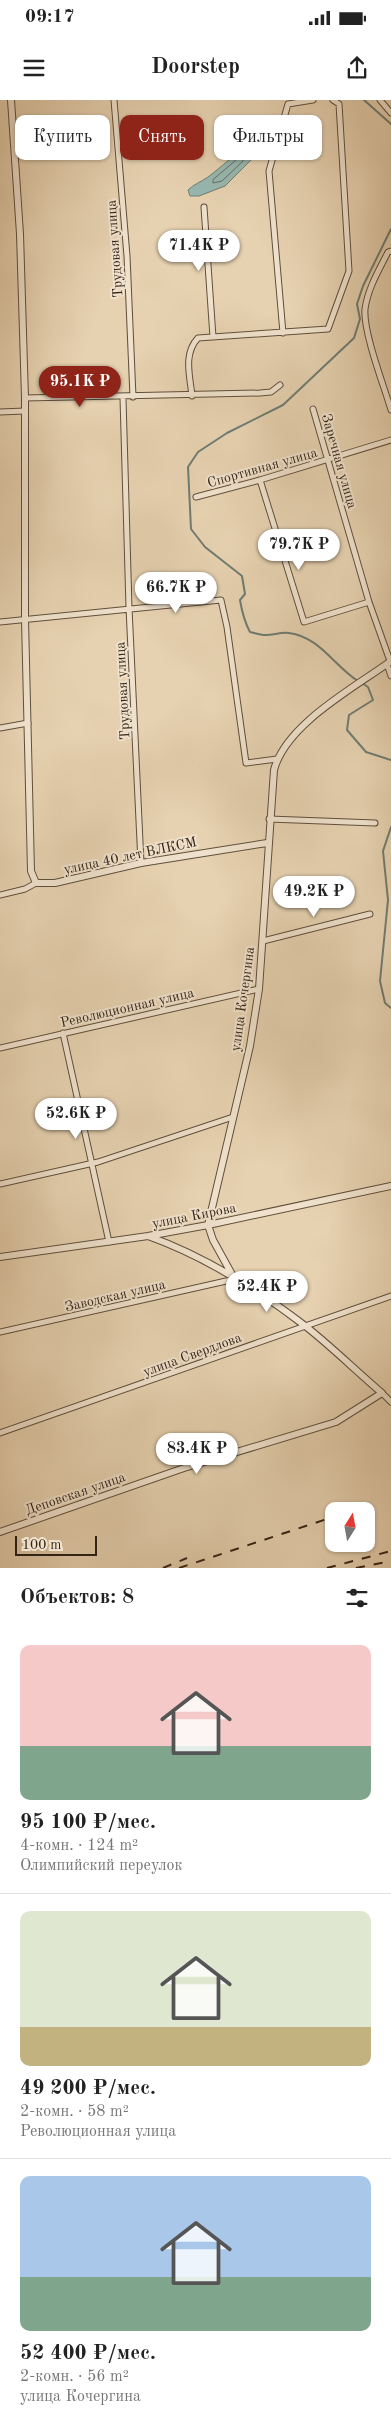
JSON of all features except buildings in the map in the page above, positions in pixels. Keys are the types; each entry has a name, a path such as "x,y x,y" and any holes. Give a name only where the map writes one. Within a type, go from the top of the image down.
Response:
{"street":[{"path":"11,100 20,234 25,398 25,620 31,871 36,883"},
{"name":"Трудовая улица","path":"114,100 127,256 133,397"},
{"path":"283,333 269,171 288,104 313,100"},
{"path":"192,396 188,362 190,346 198,338 328,329 348,271 339,104 333,100"},
{"path":"380,100 391,113"},
{"path":"204,206 213,337"},
{"path":"391,251 371,285 365,311 369,335 391,410"},
{"path":"25,398 123,398 260,393 271,392 280,385"},
{"name":"Трудовая улица","path":"123,398 129,608 141,863"},
{"name":"Заречная улица","path":"313,409 369,602 389,662 391,676"},
{"path":"0,412 25,411"},
{"name":"Спортивная улица","path":"196,497 260,480 391,440"},
{"path":"260,480 304,622 369,602"},
{"path":"0,622 221,600 227,627 246,763 277,759 292,735 389,662"},
{"path":"0,728 28,723"},
{"name":"улица Кочергина","path":"208,1226 250,1046 259,988 269,819 273,775 277,759"},
{"path":"269,819 375,823"},
{"name":"улица 40 лет ВЛКСМ","path":"0,895 26,889 36,883 55,884 141,863 268,843"},
{"path":"263,941 370,914"},
{"name":"Революционная улица","path":"0,1048 259,988"},
{"path":"63,1033 76,1101 109,1242"},
{"path":"0,1184 92,1163 232,1117"},
{"name":"улица Кирова","path":"0,1257 208,1226 391,1186"},
{"path":"208,1226 213,1240 235,1279"},
{"path":"148,1236 184,1251 235,1279 304,1325 391,1402"},
{"name":"Заводская улица","path":"0,1332 235,1279"},
{"name":"улица Свердлова","path":"0,1434 304,1325 391,1296"},
{"name":"Деповская улица","path":"0,1532 184,1468 336,1422 382,1393"}],"water":[{"path":"229,160 251,160 225,186 199,196 190,196 188,190"}],"waterway":[{"path":"364,100 391,124"},
{"path":"358,681 309,640 289,633 263,635 250,632 243,616 240,600 245,594 242,576 205,547 191,529 188,467 198,452 227,433 283,405 354,338 360,319 357,304 363,286 391,229"},
{"path":"362,683 368,687 373,700 349,715 347,730 366,752 391,760"},
{"path":"391,827 383,851 388,900 380,981 385,1003 391,1008"}],"railway":[{"path":"179,1568 325,1520"},
{"path":"327,1568 391,1551"},
{"path":"163,1568 187,1558"},
{"path":"356,1568 391,1561"}]}
